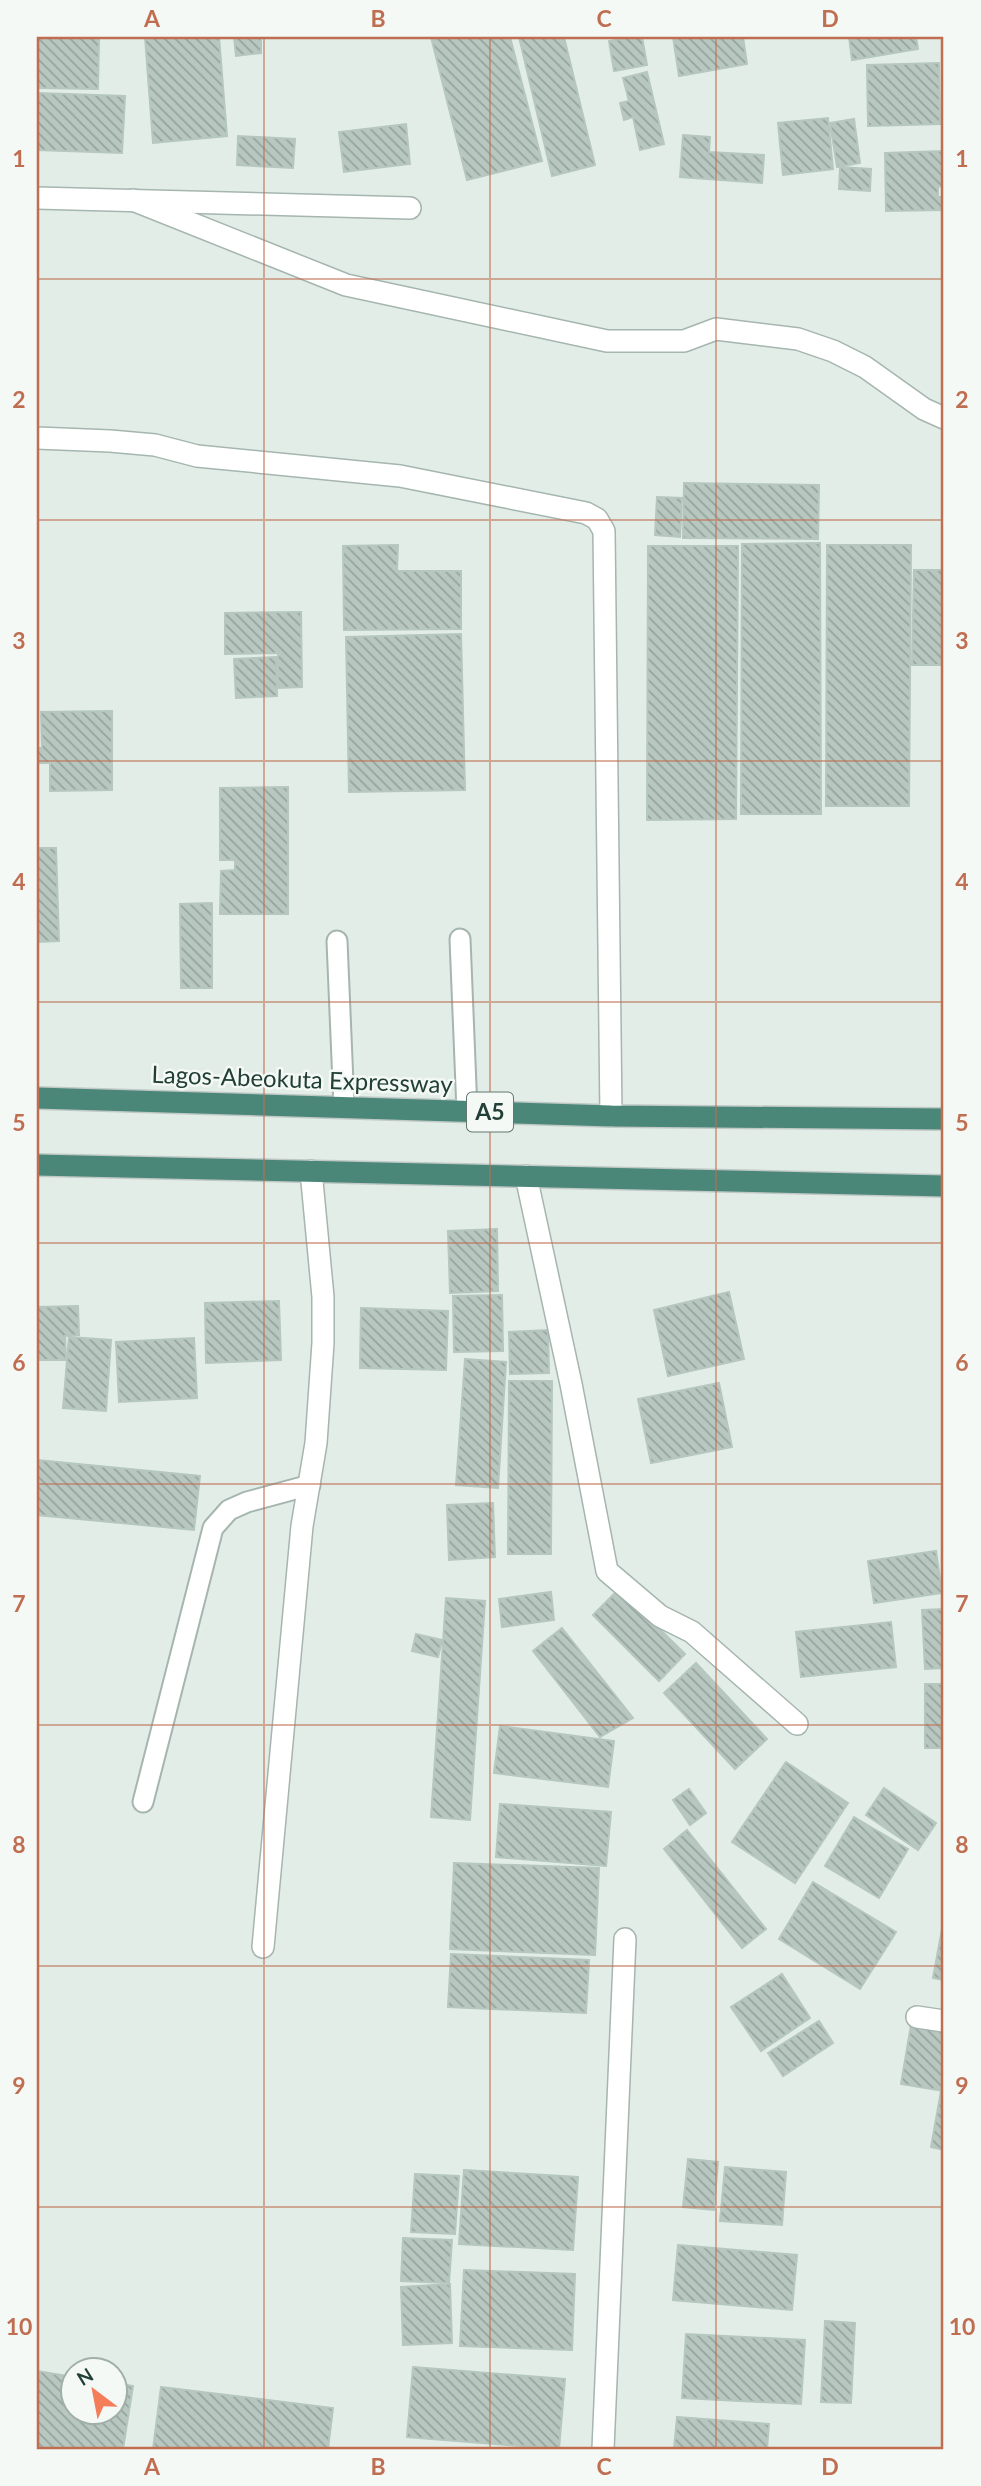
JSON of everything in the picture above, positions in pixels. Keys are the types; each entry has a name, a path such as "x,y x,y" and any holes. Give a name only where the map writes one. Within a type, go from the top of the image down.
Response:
{"highway":[{"name":"Lagos-Abeokuta Expressway","path":"37,1098 611,1116 944,1119"},
{"path":"37,1165 944,1186"}],"street":[{"path":"37,198 411,208"},
{"path":"133,200 346,285 607,341 684,341 716,329 799,339 833,351 865,367 925,410 944,418"},
{"path":"37,438 121,442 155,446 197,456 400,476 586,513 597,519 604,531 611,1116"},
{"path":"263,1947 302,1526 316,1443 323,1297 312,1171"},
{"path":"526,1176 571,1384 607,1571 660,1616 692,1632 797,1724"},
{"path":"603,2449 625,1939"},
{"path":"917,2017 944,2021"}],"lane":[{"path":"460,939 467,1111"},
{"path":"337,941 344,1107"},
{"path":"143,1802 213,1528 229,1510 247,1502 310,1485"}],"building":[{"path":"37,37 99,37 98,89 37,88"},
{"path":"145,37 219,37 227,136 153,143"},
{"path":"234,37 261,37 261,53 236,56"},
{"path":"431,37 510,37 542,161 467,180"},
{"path":"519,37 564,37 595,165 552,176"},
{"path":"642,37 647,65 614,71 609,41"},
{"path":"673,37 743,37 747,64 679,76"},
{"path":"849,37 916,37 918,49 852,60"},
{"path":"939,63 940,124 868,126 867,65"},
{"path":"647,72 664,144 640,150 633,117 624,120 620,103 629,101 623,78"},
{"path":"37,93 125,96 122,153 37,150"},
{"path":"828,118 833,169 783,175 778,123"},
{"path":"854,119 860,163 837,167 830,123"},
{"path":"406,124 410,164 344,172 339,132"},
{"path":"683,135 710,137 709,152 764,155 762,183 680,177"},
{"path":"238,136 295,139 293,168 237,165"},
{"path":"944,151 944,187 938,186 938,197 944,197 944,210 886,211 885,153"},
{"path":"840,167 871,169 870,191 839,189"},
{"path":"684,483 819,485 818,539 683,538"},
{"path":"657,497 682,498 680,537 655,535"},
{"path":"820,543 821,814 741,814 742,544"},
{"path":"398,545 397,571 461,571 461,629 344,630 343,546"},
{"path":"827,545 911,545 909,806 826,806"},
{"path":"648,546 738,546 736,819 647,820"},
{"path":"914,570 944,570 944,665 912,665"},
{"path":"301,612 302,687 278,688 278,653 225,654 225,613"},
{"path":"461,634 465,790 349,792 346,637"},
{"path":"276,657 277,696 236,698 234,659"},
{"path":"112,711 112,790 50,791 50,763 37,763 37,748 42,748 41,712"},
{"path":"288,787 288,914 220,914 221,871 235,870 235,860 220,860 220,788"},
{"path":"37,848 56,848 59,941 37,942"},
{"path":"212,903 212,988 181,988 180,904"},
{"path":"497,1229 498,1291 450,1293 448,1231"},
{"path":"729,1292 744,1359 668,1376 654,1310"},
{"path":"502,1295 503,1351 454,1352 453,1296"},
{"path":"279,1301 281,1360 206,1363 205,1303"},
{"path":"78,1306 79,1335 65,1336 66,1360 37,1360 37,1307"},
{"path":"361,1308 448,1311 446,1370 360,1368"},
{"path":"548,1330 549,1373 510,1374 509,1332"},
{"path":"69,1337 111,1340 106,1411 63,1408"},
{"path":"194,1338 197,1398 119,1402 116,1342"},
{"path":"465,1359 506,1362 498,1488 456,1485"},
{"path":"509,1381 552,1381 551,1554 508,1554"},
{"path":"719,1383 732,1447 651,1463 638,1399"},
{"path":"37,1460 200,1476 194,1530 37,1515"},
{"path":"493,1503 495,1557 449,1560 447,1505"},
{"path":"936,1551 942,1593 874,1603 868,1561"},
{"path":"619,1589 685,1654 659,1681 593,1615"},
{"path":"551,1592 554,1620 502,1627 499,1599"},
{"path":"446,1598 485,1601 470,1820 431,1817"},
{"path":"944,1609 944,1668 925,1669 922,1610"},
{"path":"891,1622 896,1667 801,1677 796,1632"},
{"path":"562,1628 633,1718 600,1737 533,1651"},
{"path":"416,1634 442,1640 438,1657 412,1651"},
{"path":"696,1663 767,1739 735,1769 664,1693"},
{"path":"925,1684 944,1684 944,1748 925,1748"},
{"path":"500,1726 614,1741 608,1787 494,1773"},
{"path":"786,1762 848,1803 795,1883 732,1842"},
{"path":"884,1788 936,1823 918,1850 866,1815"},
{"path":"689,1789 706,1813 690,1825 673,1800"},
{"path":"500,1804 611,1812 606,1866 496,1857"},
{"path":"854,1817 908,1849 879,1898 825,1866"},
{"path":"687,1830 766,1929 742,1948 664,1849"},
{"path":"454,1863 599,1868 595,1955 450,1949"},
{"path":"813,1882 896,1932 860,1989 779,1939"},
{"path":"944,1918 944,1980 933,1978"},
{"path":"451,1954 589,1960 586,2013 448,2007"},
{"path":"782,1974 810,2018 761,2051 731,2007"},
{"path":"912,2019 944,2024 944,2091 901,2084"},
{"path":"819,2021 833,2043 783,2076 768,2053"},
{"path":"941,2091 944,2092 944,2150 931,2147"},
{"path":"688,2159 718,2162 714,2210 683,2207"},
{"path":"725,2167 786,2172 782,2225 720,2221"},
{"path":"464,2170 578,2177 573,2250 459,2244"},
{"path":"415,2174 459,2176 455,2234 411,2232"},
{"path":"403,2238 452,2240 449,2283 401,2281"},
{"path":"678,2245 797,2255 792,2310 673,2300"},
{"path":"464,2270 575,2274 572,2350 460,2346"},
{"path":"450,2284 452,2343 403,2345 401,2287"},
{"path":"825,2321 855,2323 851,2403 821,2402"},
{"path":"686,2334 805,2340 801,2404 682,2398"},
{"path":"413,2367 565,2379 559,2449 407,2437"},
{"path":"37,2371 60,2375 60,2426 127,2426 123,2449 37,2449"},
{"path":"161,2387 333,2408 328,2449 153,2449"},
{"path":"677,2417 769,2424 767,2449 674,2449"}]}
